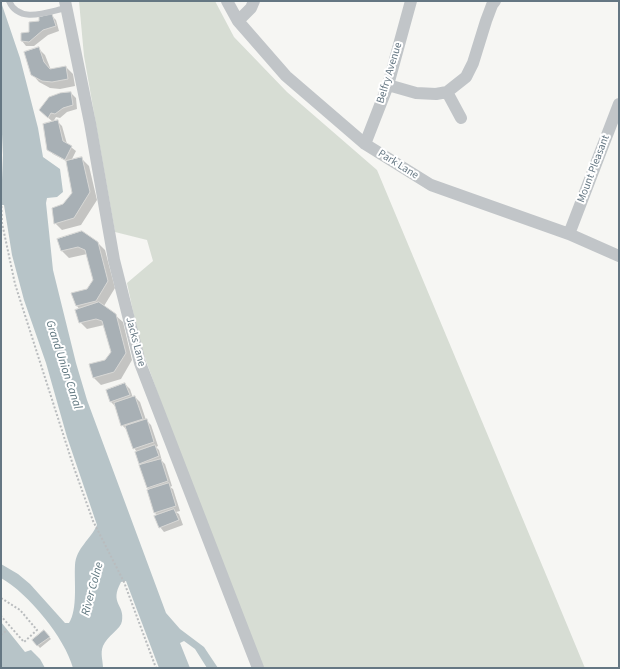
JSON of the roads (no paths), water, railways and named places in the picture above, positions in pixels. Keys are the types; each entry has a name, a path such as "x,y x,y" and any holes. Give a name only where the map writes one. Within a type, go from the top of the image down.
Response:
{"street":[{"name":"Park Lane","path":"227,1 238,21 286,76 365,144 431,185 569,234 619,256"},
{"path":"238,21 251,8 254,1"},
{"name":"Belfry Avenue","path":"365,144 388,85 411,1"},
{"path":"388,85 416,93 436,94 447,92 466,77 473,63 486,21 495,1"},
{"name":"Jacks Lane","path":"66,5 90,123 114,260 140,363 258,668"},
{"path":"447,92 461,118"},
{"name":"Mount Pleasant","path":"569,234 619,104"}],"lane":[{"path":"9,1 11,7 16,11 21,14 29,15 66,5"}],"water":[{"path":"1,2 20,58 38,128 43,157 60,169 63,192 57,197 47,198 46,203 53,270 76,363 87,400 166,613 180,629 204,647 218,668 207,668 195,649 184,641 180,643 190,668 159,668 126,581 121,582 117,595 122,621 119,627 103,646 103,668 73,668 62,643 44,617 23,594 1,578 1,564 18,574 30,584 65,623 69,623 75,603 76,559 97,525 67,437 46,363 24,300 12,255 4,205 1,205 3,155 1,113"},
{"path":"1,622 25,652 31,650 40,659 45,668 1,668"}],"water label":[{"name":"Grand Union Canal","path":"63,365"},
{"name":"River Colne","path":"93,589"}]}
